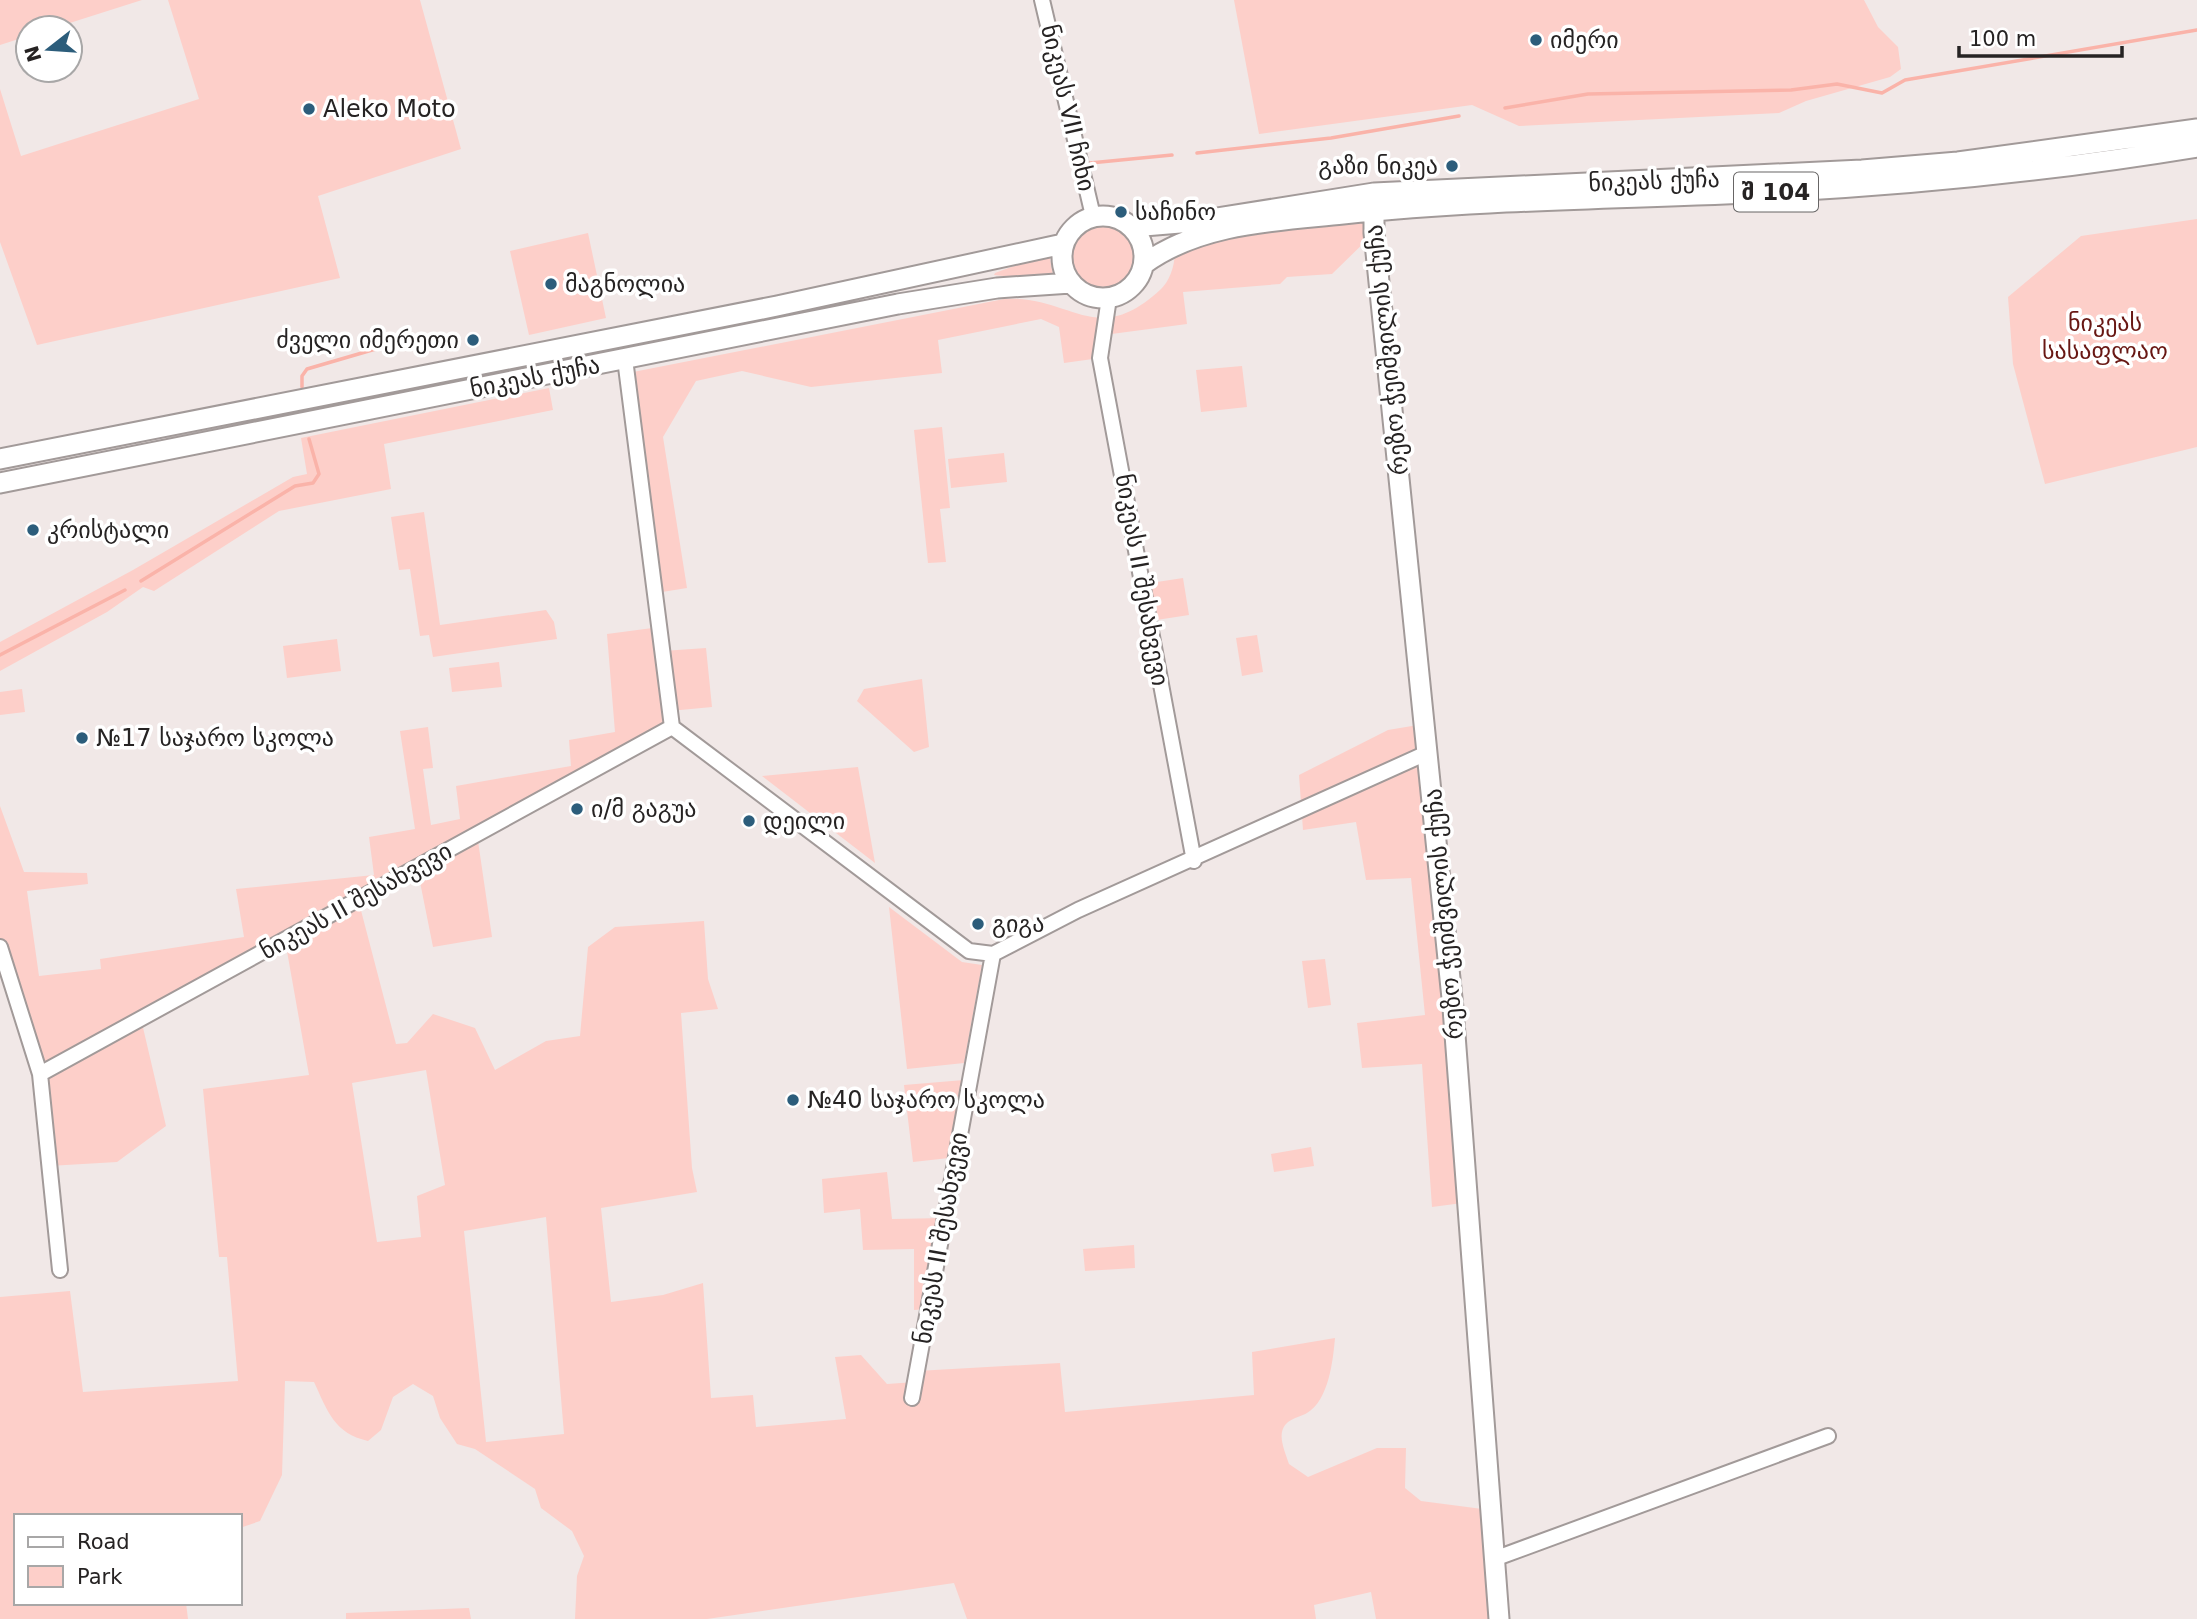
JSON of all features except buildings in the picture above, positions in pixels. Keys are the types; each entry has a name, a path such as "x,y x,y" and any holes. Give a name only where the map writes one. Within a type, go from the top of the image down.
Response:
{"main road":[{"name":"შ 104","path":"2184,143 2197,129"},
{"name":"ნიკეას ქუჩა","path":"1093,216 1108,216 1132,228 1373,202 1500,202 1846,187 1959,177 2184,143"},
{"name":"ნიკეას ქუჩა","path":"0,483 898,304 997,288 1071,283 1083,294 1109,298 1132,287 1144,264 1167,246 1198,235 1373,202"},
{"name":"რეზო ჭეიშვილის ქუჩა","path":"1373,202 1429,752 1470,1202 1499,1619"},
{"path":"1071,283 1063,266 1063,244 1080,222 1093,216"},
{"path":"1132,228 1144,251 1144,264"},
{"name":"ნიკეას ქუჩა","path":"0,459 777,306 1063,244"},
{"path":"29,453 33,477"}],"street":[{"name":"ნიკეას VII ჩიხი","path":"1042,0 1093,216"},
{"name":"ნიკეას II შესახვევი","path":"1109,298 1100,358 1194,861"},
{"path":"625,359 672,727 969,951 993,954 1078,910 1194,861 1429,752"},
{"name":"ნიკეას II შესახვევი","path":"40,1074 672,727"},
{"path":"0,947 40,1074 60,1270"},
{"name":"ნიკეას II შესახვევი","path":"912,1398 993,954"},
{"path":"1494,1559 1828,1436"}],"green space":[{"path":"0,0 142,0 84,18 84,14 14,14 14,40 0,45"},
{"path":"168,0 420,0 461,149 318,196 340,278 37,345 0,242 0,89 21,156 199,99"},
{"path":"1234,0 1864,0 1878,27 1898,47 1901,69 1890,77 1806,101 1779,113 1519,126 1472,105 1259,134"},
{"path":"1372,211 1374,233 1332,274 1287,277 1280,284 1183,292 1187,324 1104,335 1100,358 1064,363 1059,327 1041,319 938,340 942,373 811,387 742,371 696,381 663,437 687,588 656,593 628,373 1004,299 1027,300 1100,318 1118,316 1138,307 1165,285 1174,262 1173,244"},
{"name":"ნიკეას სასაფლაო","path":"2197,219 2197,447 2045,484 2013,364 2008,297 2081,236"},
{"path":"1102,225 1125,234 1134,257 1125,280 1102,289 1079,280 1070,257 1079,234"},
{"path":"588,233 606,318 529,335 510,251"},
{"path":"1049,253 1054,281 994,275 995,273"},
{"path":"1242,366 1247,407 1201,412 1196,370"},
{"path":"549,388 553,410 384,444 391,489 279,511 154,591 143,587 107,612 0,671 0,642 133,570 293,477 307,474 301,438"},
{"path":"942,427 950,508 940,509 946,562 928,563 914,430"},
{"path":"1004,453 1007,482 951,488 948,459"},
{"path":"424,512 440,625 546,610 554,622 557,639 433,657 429,635 420,636 410,569 399,570 391,517"},
{"path":"1183,578 1189,615 1150,621 1144,584"},
{"path":"660,627 663,651 706,648 712,707 670,711 672,727 477,834 492,937 433,947 417,867 358,899 396,1044 407,1043 433,1014 475,1028 495,1070 546,1041 580,1036 588,947 615,927 704,921 708,979 718,1009 681,1013 692,1168 697,1192 601,1208 611,1302 663,1295 703,1283 711,1398 753,1395 756,1427 846,1419 835,1357 861,1355 887,1384 915,1382 917,1371 1060,1363 1065,1412 1254,1395 1252,1352 1335,1338 1328,1379 1320,1399 1307,1413 1289,1422 1282,1432 1289,1464 1308,1477 1377,1448 1406,1448 1405,1488 1421,1501 1490,1510 1499,1619 1376,1619 1371,1592 1314,1605 1316,1619 967,1619 954,1583 707,1619 575,1619 577,1576 584,1556 572,1531 541,1508 535,1489 475,1449 457,1444 440,1418 433,1396 413,1384 393,1397 381,1430 368,1441 347,1433 340,1427 328,1412 314,1382 285,1381 282,1475 260,1521 242,1527 242,1514 14,1514 14,1605 186,1605 188,1619 0,1619 0,1297 70,1291 83,1392 238,1381 227,1257 219,1257 203,1089 309,1075 285,940 141,1019 166,1126 117,1162 49,1166 40,1074 0,947 0,806 24,872 87,873 88,884 27,891 39,976 101,969 100,959 244,937 236,889 374,875 369,837 415,829 400,731 428,727 433,768 423,769 431,825 460,819 456,786 571,766 569,740 615,732 607,634","holes":["426,1070 445,1185 417,1196 421,1237 377,1242 352,1083","546,1217 564,1434 486,1442 464,1231"]},
{"path":"1257,635 1263,672 1242,676 1236,638"},
{"path":"337,639 341,671 287,678 283,646"},
{"path":"499,662 502,687 452,692 449,668"},
{"path":"922,679 929,747 914,752 857,701 864,689"},
{"path":"22,689 25,712 0,715 0,692"},
{"path":"1424,724 1470,1202 1432,1207 1422,1064 1362,1068 1357,1023 1425,1015 1411,878 1366,880 1356,822 1303,830 1299,775 1388,730"},
{"path":"858,767 875,863 762,776"},
{"path":"889,907 962,962 982,965 964,1063 907,1069"},
{"path":"1325,959 1331,1005 1308,1008 1302,961"},
{"path":"964,1080 949,1158 913,1162 904,1085"},
{"path":"1311,1147 1314,1166 1274,1172 1271,1154"},
{"path":"887,1172 892,1219 944,1218 928,1309 914,1310 914,1249 863,1250 860,1209 824,1213 822,1179"},
{"path":"1134,1245 1135,1268 1085,1271 1083,1249"},
{"path":"469,1608 471,1619 346,1619 346,1613"}],"waterway":[{"path":"1505,108 1588,94 1791,90 1837,84 1882,93 1905,80 2197,30"},
{"path":"1197,153 1331,138 1459,116"},
{"path":"1090,163 1172,155"},
{"path":"302,387 302,376 307,369 379,348"},
{"path":"141,581 295,486 313,483 319,474 309,439"},
{"path":"0,655 125,590"}],"place":[{"name":"იმერი","path":"1536,40"},
{"name":"Aleko Moto","path":"309,109"},
{"name":"გაზი ნიკეა","path":"1452,166"},
{"name":"საჩინო","path":"1121,212"},
{"name":"მაგნოლია","path":"551,284"},
{"name":"ძველი იმერეთი","path":"473,340"},
{"name":"კრისტალი","path":"33,530"},
{"name":"№17 საჯარო სკოლა","path":"82,738"},
{"name":"ი/მ გაგუა","path":"577,809"},
{"name":"დეილი","path":"749,821"},
{"name":"გიგა","path":"978,924"},
{"name":"№40 საჯარო სკოლა","path":"793,1100"}]}
